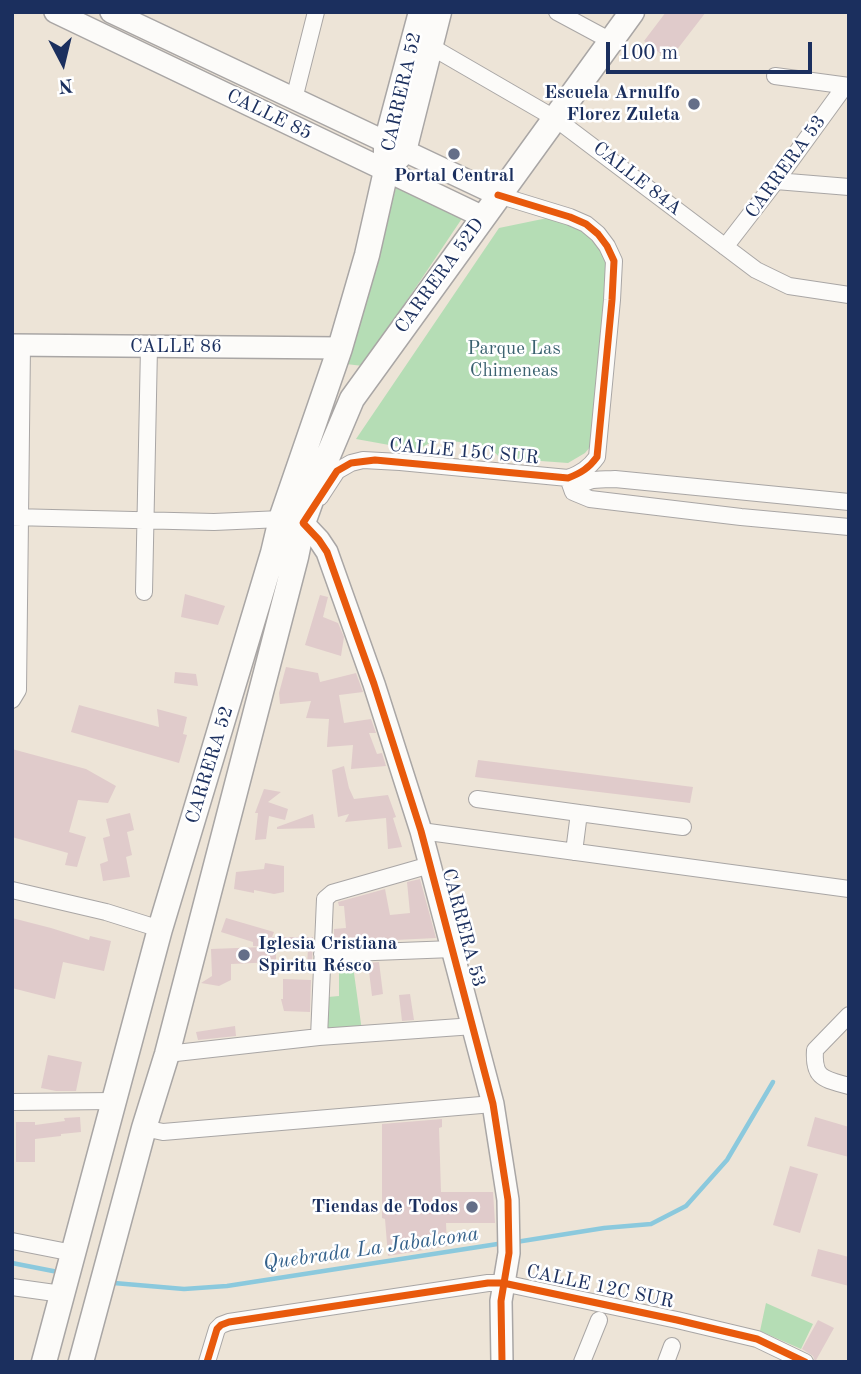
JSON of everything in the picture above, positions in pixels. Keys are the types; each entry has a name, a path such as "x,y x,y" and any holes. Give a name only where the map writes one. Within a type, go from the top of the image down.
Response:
{"main road":[{"name":"CARRERA 52","path":"395,147 421,12"},
{"name":"CARRERA 52","path":"44,1362 160,929 273,553 292,521 367,255 386,171 430,46 439,12"},
{"name":"CARRERA 52D","path":"292,521 322,470 352,399 632,12"},
{"name":"CARRERA 52","path":"81,1362 144,1128 167,1054 296,556 292,521"}],"street":[{"name":"CALLE 85","path":"55,12 482,218"},
{"name":"CALLE 85","path":"111,12 498,195"},
{"path":"294,99 316,12"},
{"path":"557,12 611,41"},
{"name":"CALLE 84A","path":"430,46 556,119 756,270 789,286 849,295"},
{"path":"775,76 847,86"},
{"name":"CARRERA 53","path":"725,247 847,86"},
{"path":"776,181 849,187"},
{"path":"498,195 586,224 598,234 614,261 597,457 600,467 615,479"},
{"path":"12,700 18,690 15,517 17,345"},
{"name":"CALLE 86","path":"17,345 340,348"},
{"path":"144,592 149,347"},
{"path":"571,485 597,457"},
{"name":"CALLE 15C SUR","path":"292,521 337,471 363,460 400,462 571,485 615,479 849,502"},
{"name":"CALLE 15C SUR","path":"571,485 590,499 849,527"},
{"path":"15,517 214,522 292,521"},
{"name":"CARRERA 53","path":"292,521 320,540 327,552 374,684 421,831 494,1104 508,1200 509,1244 501,1301 502,1362"},
{"path":"477,799 682,827"},
{"path":"574,852 579,813"},
{"path":"421,831 849,889"},
{"path":"318,1037 325,900 332,893 430,864"},
{"path":"12,890 106,912 160,929"},
{"path":"322,954 453,950"},
{"path":"849,1015 815,1050 814,1066 828,1080 849,1086"},
{"path":"167,1054 318,1037 474,1026"},
{"path":"12,1102 114,1101"},
{"path":"144,1128 163,1132 494,1104"},
{"path":"12,1241 73,1253"},
{"name":"CALLE 12C SUR","path":"207,1362 217,1329 221,1325 471,1285 503,1283 757,1339 805,1362"},
{"path":"12,1287 62,1294"},
{"path":"582,1362 599,1320"}],"green space":[{"path":"398,181 465,214 363,366 346,364"},
{"name":"Parque Las Chimeneas","path":"557,216 590,232 603,247 608,265 596,440 585,453 568,463 500,458 489,446 437,439 417,450 356,439 499,228"},
{"path":"353,966 362,1031 325,1035 328,997 339,996 339,968"},
{"path":"766,1303 813,1324 801,1349 760,1331"}],"building":[{"path":"666,12 706,12 669,60 644,41"},
{"path":"185,594 225,606 218,625 181,617"},
{"path":"320,595 328,597 323,617 338,623 344,637 341,656 305,645"},
{"path":"286,667 318,673 320,682 356,673 363,692 339,695 344,723 371,719 376,733 369,733 377,754 382,753 386,766 351,769 353,745 327,747 329,719 306,718 311,701 280,704 279,693"},
{"path":"175,672 196,674 198,686 174,683"},
{"path":"79,705 159,727 157,709 187,717 183,734 187,735 179,763 71,732"},
{"path":"12,749 86,769 116,786 108,803 78,800 69,832 86,837 77,867 65,865 68,853 12,837"},
{"path":"478,760 693,787 690,803 475,777"},
{"path":"344,766 354,799 388,795 402,847 388,849 386,818 345,822 349,814 338,817 332,770"},
{"path":"264,789 281,792 268,802 288,809 285,820 269,816 266,839 255,840 258,813 255,813"},
{"path":"130,813 134,830 127,832 132,855 126,857 130,877 103,881 100,864 108,861 103,838 110,836 106,819"},
{"path":"313,814 315,828 277,829 277,827"},
{"path":"265,863 284,866 284,892 274,894 254,890 254,893 234,889 236,872 264,869"},
{"path":"420,879 436,938 334,943 334,929 346,928 344,906 339,906 338,902 385,889 390,915 410,913 407,882"},
{"path":"12,918 89,940 90,936 111,941 104,971 63,962 55,999 12,988"},
{"path":"226,918 274,932 272,937 313,937 312,965 307,965 308,949 276,947 276,962 231,964 231,980 219,986 201,983 212,976 211,949 264,947 253,946 253,942 221,932"},
{"path":"379,962 383,994 372,996 368,963"},
{"path":"283,979 311,980 310,1012 284,1011 281,999"},
{"path":"410,994 414,1020 402,1021 399,995"},
{"path":"235,1026 236,1036 198,1040 196,1032"},
{"path":"48,1055 82,1062 76,1091 41,1088"},
{"path":"80,1117 81,1132 35,1139 35,1162 16,1162 16,1122 35,1122 35,1125"},
{"path":"815,1117 849,1127 849,1157 807,1146"},
{"path":"442,1119 442,1127 439,1128 441,1192 493,1192 495,1223 446,1223 447,1246 388,1256 385,1219 382,1218 382,1124"},
{"path":"790,1166 818,1174 800,1233 773,1225"},
{"path":"818,1249 849,1257 849,1286 811,1276"},
{"path":"818,1320 834,1328 815,1362 813,1356 802,1349"}],"waterway":[{"name":"Quebrada La Jabalcona","path":"516,1242 604,1228 651,1224 686,1206 727,1160 773,1082"},
{"name":"Quebrada La Jabalcona","path":"114,1283 184,1289 227,1286 504,1243"},
{"name":"Quebrada La Jabalcona","path":"12,1263 58,1272"}],"cycle path":[{"path":"498,195 586,224 598,234 614,261 597,457 584,470 568,478 375,460 351,463 337,471 303,523 327,552 374,684 421,831 493,1104 508,1200 509,1253 501,1301 502,1362"},
{"path":"207,1362 217,1329 229,1322 488,1283 503,1283 757,1339 805,1362"}],"place":[{"name":"Escuela Arnulfo Florez Zuleta","path":"694,104"},
{"name":"Portal Central","path":"454,154"},
{"name":"Iglesia Cristiana Spiritu Résco","path":"244,955"},
{"name":"Tiendas de Todos","path":"472,1207"}]}
